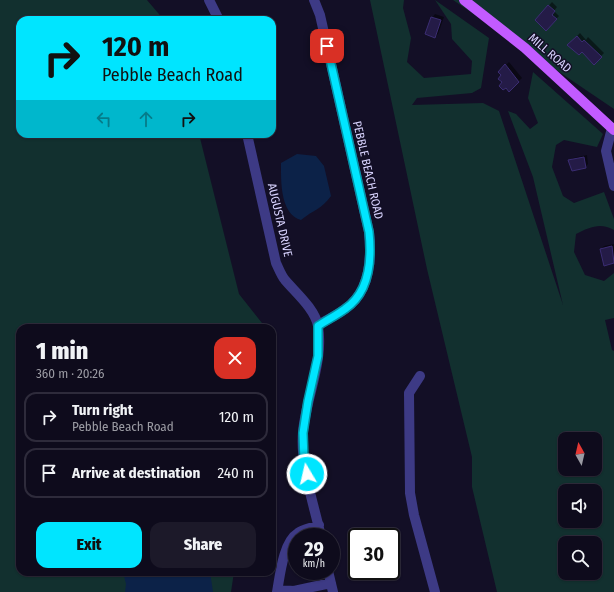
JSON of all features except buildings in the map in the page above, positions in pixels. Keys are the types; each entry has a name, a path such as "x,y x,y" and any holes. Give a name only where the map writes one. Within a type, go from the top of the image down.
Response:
{"main road":[{"name":"MILL ROAD","path":"464,0 525,48 613,129"}],"street":[{"path":"209,0 217,16"},
{"name":"PEBBLE BEACH ROAD","path":"314,0 320,15 369,232 371,249 369,274 361,293 347,309 318,326"},
{"path":"613,129 606,151 614,186"},
{"name":"AUGUSTA DRIVE","path":"249,138 276,263 284,278 310,309 318,326 318,356 308,401 303,433 304,461 320,528"},
{"path":"420,376 409,393 410,493 414,515 435,592"},
{"path":"319,525 297,533 289,543 284,556 278,591 332,587"}],"green space":[{"path":"0,0 147,0 161,16 16,16 16,138 200,138 239,294 263,324 16,324 16,576 233,576 231,592 0,592"},
{"path":"370,0 404,0 403,8 411,38 407,62 424,78 471,74 472,61 452,39 451,24 435,0 489,38 481,88 472,93 417,98 412,105 483,103 499,111 563,305 533,177 508,111 516,114 530,129 538,123 528,98 533,72 603,134 597,147 564,140 556,145 552,167 563,196 574,203 604,192 614,219 614,230 604,226 595,226 576,234 574,252 585,275 604,281 614,273 614,318 605,320 612,350 614,351 614,592 497,592 472,487 472,457 427,269"},
{"path":"453,0 614,0 614,109"}],"water":[{"path":"297,154 316,156 324,166 331,196 321,207 301,220 294,217 285,204 281,179 281,163"},
{"path":"124,576 211,576 213,592 125,592 126,584"}],"route":[{"path":"307,474 304,461 303,433 308,401 318,356 318,326 347,309 361,293 369,274 371,249 369,232 327,46"}]}
